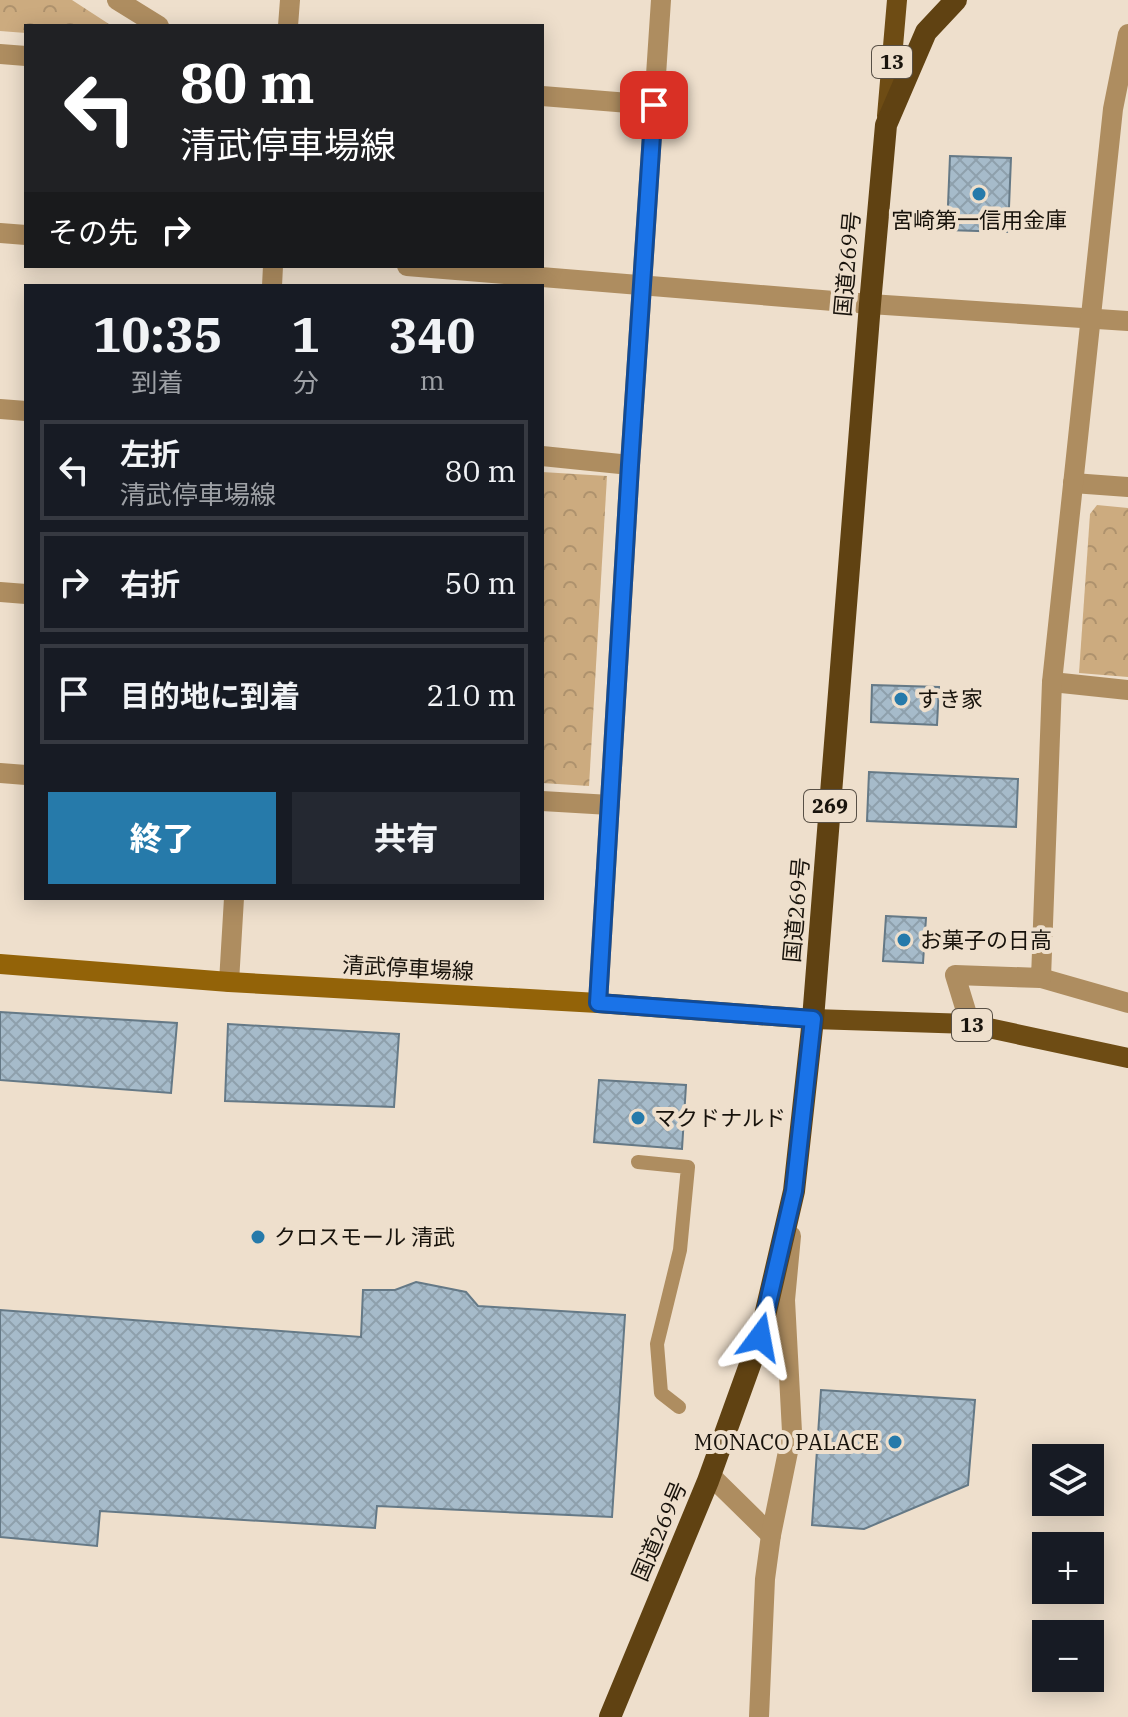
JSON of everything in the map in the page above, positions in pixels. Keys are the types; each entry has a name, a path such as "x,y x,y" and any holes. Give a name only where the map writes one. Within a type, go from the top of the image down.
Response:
{"highway":[{"name":"国道269号","path":"610,1717 708,1481 760,1337 794,1191 813,1019 886,125 926,32 956,0"}],"main road":[{"name":"13","path":"886,125 897,0"},
{"name":"清武停車場線","path":"0,964 229,982 813,1019"},
{"name":"13","path":"813,1019 970,1024 1128,1058"}],"street":[{"path":"117,0 156,24"},
{"path":"288,24 290,0"},
{"path":"598,1003 661,0"},
{"path":"1041,978 1052,682 1091,318 1119,128 1128,34"},
{"path":"0,54 24,56"},
{"path":"544,96 654,105"},
{"path":"0,233 24,235"},
{"path":"432,268 870,304 1128,321"},
{"path":"0,409 24,411"},
{"path":"544,456 630,465"},
{"path":"1073,483 1128,487"},
{"path":"0,592 24,594"},
{"path":"1052,682 1128,690"},
{"path":"0,773 24,775"},
{"path":"544,801 610,805"},
{"path":"229,982 234,900"},
{"path":"970,1024 955,975 1041,978 1128,1003"},
{"path":"759,1717 765,1579 792,1432 785,1300 794,1191"},
{"path":"708,1481 713,1478 771,1535"}],"lane":[{"path":"638,1162 688,1167 680,1250 657,1344 661,1393 679,1407"}],"green space":[{"path":"0,0 72,0 109,24 24,24 24,33 0,31"},
{"path":"544,472 607,476 589,786 544,783"},
{"path":"1097,505 1128,508 1128,677 1079,673 1090,514"}],"building":[{"name":"宮崎第一信用金庫","path":"950,156 1011,158 1008,232 947,230"},
{"path":"872,685 939,687 937,725 871,722"},
{"path":"869,772 1018,779 1016,827 867,821"},
{"name":"お菓子の日高","path":"886,916 926,918 923,963 883,961"},
{"path":"0,1012 177,1023 171,1093 0,1080"},
{"path":"228,1024 399,1034 394,1107 225,1101"},
{"path":"599,1080 686,1085 682,1149 594,1142"},
{"path":"416,1282 466,1292 478,1306 625,1315 612,1517 377,1506 375,1528 100,1511 97,1546 0,1537 0,1310 361,1337 363,1290 395,1290"},
{"name":"MONACO PALACE","path":"821,1390 975,1400 968,1485 864,1529 812,1525"}],"place":[{"name":"宮崎第一信用金庫","path":"979,194"},
{"name":"すき家","path":"901,699"},
{"name":"お菓子の日高","path":"904,940"},
{"name":"マクドナルド","path":"638,1118"},
{"name":"クロスモール 清武","path":"258,1237"},
{"name":"MONACO PALACE","path":"895,1442"}],"route":[{"path":"654,105 598,1003 813,1019 794,1191 760,1337"}]}
